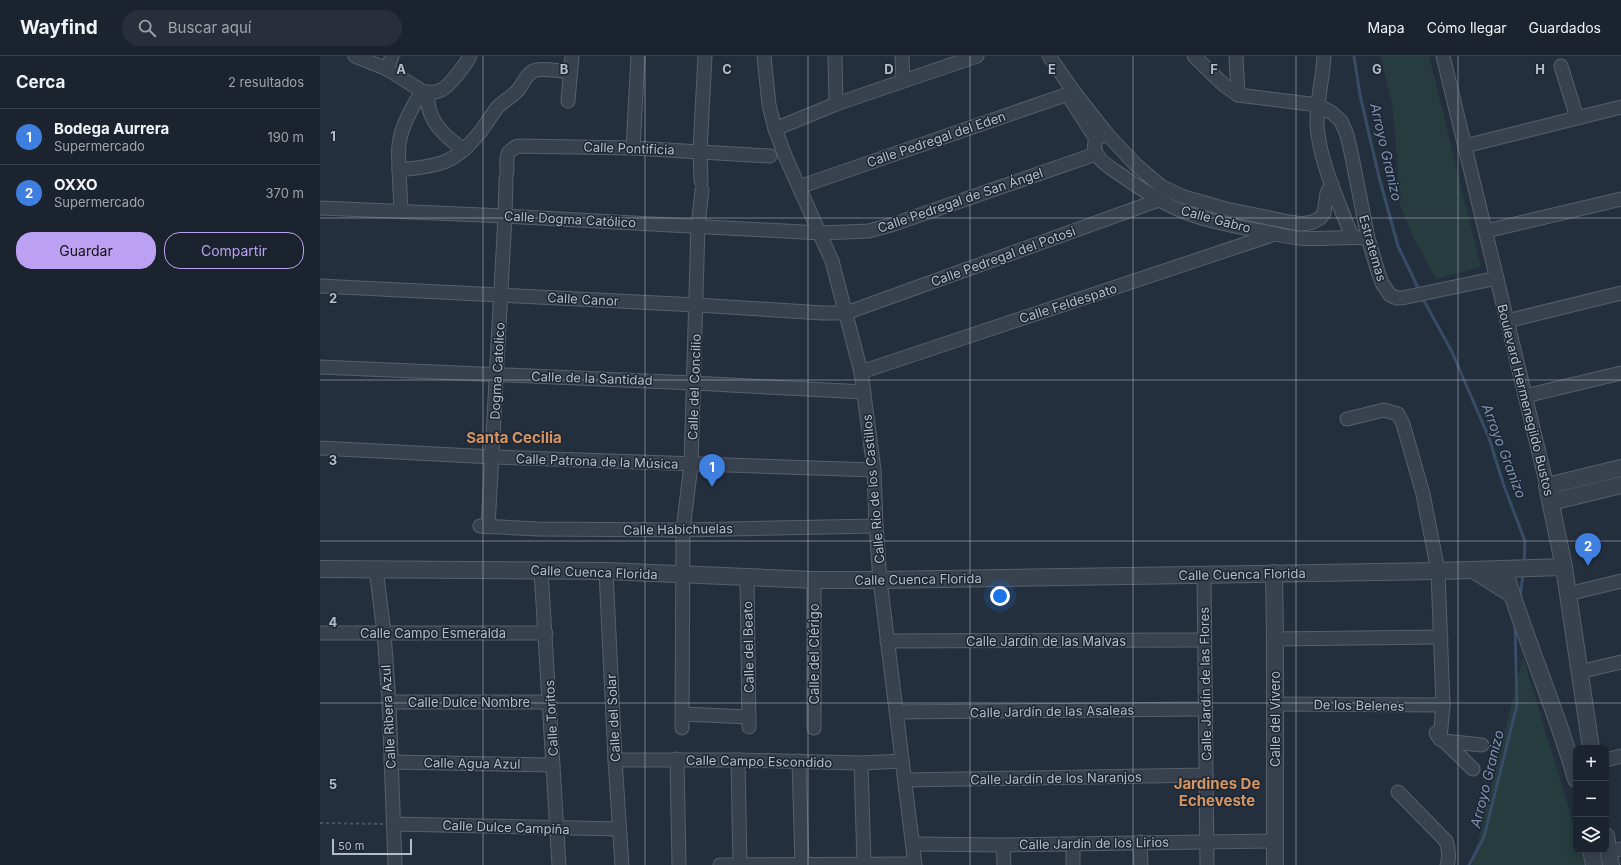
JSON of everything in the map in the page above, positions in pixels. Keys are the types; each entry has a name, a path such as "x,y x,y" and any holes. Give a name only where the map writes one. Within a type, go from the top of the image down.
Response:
{"street":[{"path":"355,56 387,69 425,92 442,90 454,78 470,56"},
{"path":"387,69 392,56"},
{"path":"568,101 572,56"},
{"path":"633,148 638,56"},
{"name":"Calle del Concilio","path":"682,728 683,530 691,465 697,305 698,226 702,186 700,150 705,56"},
{"name":"Calle Río de los Castillos","path":"764,56 769,105 775,130 832,261 861,372 874,470 880,580 887,641 898,712 902,761 915,864"},
{"path":"835,56 836,104"},
{"path":"902,56 903,81"},
{"path":"775,130 836,104 903,81 961,58 977,56"},
{"name":"Calle Gabro","path":"1049,56 1071,93 1101,136 1162,187 1184,197 1226,209 1302,224 1313,222 1320,218 1324,213 1327,193 1332,184"},
{"path":"1194,56 1224,85 1238,95 1318,105"},
{"path":"1236,56 1238,95"},
{"path":"1324,56 1317,125 1320,143 1332,184 1352,237"},
{"name":"Boulevard Hermenegildo Bustos","path":"1443,56 1549,494 1564,567 1591,745"},
{"path":"1561,66 1577,118"},
{"path":"399,170 431,166 449,161 464,150 476,138 498,107 518,91 529,74 533,71 541,70 570,72"},
{"path":"425,92 430,114 445,136 464,150"},
{"path":"401,210 399,144 410,111 425,92"},
{"name":"Calle Pedregal del Eden","path":"799,187 1071,93"},
{"name":"Estratemas","path":"1318,105 1332,113 1341,121 1347,135 1368,238 1378,272 1385,288 1393,297 1402,298 1497,278"},
{"path":"1465,146 1621,107"},
{"path":"1096,154 1094,148 1101,136"},
{"name":"Calle Pontificia","path":"505,216 507,154 511,149 518,146 700,150 770,156"},
{"name":"Calle Gabro","path":"1096,154 1115,171 1159,200 1174,208 1196,215 1235,226 1298,238 1368,238"},
{"name":"Calle Pedregal de San Ángel","path":"821,234 869,231 894,224 1096,154"},
{"path":"1486,231 1621,199"},
{"name":"Calle Pedregal del Potosi","path":"846,313 1159,200"},
{"name":"Calle Dogma Católico","path":"320,208 401,210 821,234"},
{"name":"Dogma Catolico","path":"484,526 493,457 505,216"},
{"name":"Calle Feldespato","path":"861,372 1275,234"},
{"name":"Calle Canor","path":"320,286 846,313"},
{"path":"1507,321 1621,293"},
{"name":"Calle de la Santidad","path":"320,367 864,392"},
{"path":"1525,396 1621,373"},
{"path":"1347,419 1384,410 1398,414 1409,444 1423,494 1438,571 1441,638 1440,706 1442,740 1473,769"},
{"name":"Calle Patrona de la Música","path":"320,448 691,465 874,470"},
{"path":"1549,494 1621,468"},
{"path":"1549,494 1621,485"},
{"name":"Calle Habichuelas","path":"484,526 538,529 683,530 876,526"},
{"name":"Calle Cuenca Florida","path":"320,569 606,571 747,578 880,580 1438,571 1564,567"},
{"name":"Calle Ribera Azul","path":"376,569 384,633 389,702 395,865"},
{"path":"1510,569 1512,598 1544,679 1573,770"},
{"path":"1473,570 1512,598"},
{"name":"Calle Toritos","path":"541,571 546,633 559,865"},
{"name":"Calle del Solar","path":"606,571 615,760 622,865"},
{"name":"Calle del Vivero","path":"1274,573 1275,865"},
{"name":"Calle Jardín de las Flores","path":"1204,575 1207,865"},
{"name":"Calle del Beato","path":"683,714 749,722 747,578"},
{"name":"Calle del Clérigo","path":"814,580 814,728"},
{"path":"1568,594 1621,581"},
{"name":"Calle Campo Esmeralda","path":"320,633 546,633"},
{"path":"1275,639 1441,638"},
{"name":"Calle Jardín de las Malvas","path":"887,641 1204,640"},
{"path":"1580,672 1621,662"},
{"name":"Calle Dulce Nombre","path":"389,702 550,702"},
{"name":"De los Belenes","path":"1275,704 1440,706"},
{"name":"Calle Jardín de las Asaleas","path":"898,712 1206,709"},
{"path":"1442,740 1482,745"},
{"path":"1609,759 1621,756"},
{"path":"677,759 679,865"},
{"name":"Calle Campo Escondido","path":"615,760 677,759 861,762 902,761"},
{"path":"738,760 740,865"},
{"path":"799,761 802,864"},
{"name":"Calle Agua Azul","path":"391,762 554,765"},
{"path":"861,762 864,864"},
{"name":"Calle Jardín de los Naranjos","path":"905,780 1206,775"},
{"path":"1398,792 1446,841 1449,850 1449,860 1447,865"},
{"name":"Calle Dulce Campiña","path":"393,824 557,829 619,829"},
{"name":"Calle Jardín de los Lirios","path":"913,844 1003,845 1275,841"},
{"path":"1140,842 1141,865"},
{"path":"1073,844 1073,865"},
{"path":"1003,845 1004,865"},
{"path":"1592,853 1594,865"},
{"path":"720,865 915,864"}],"path":[{"path":"320,823 393,824"}],"green space":[{"path":"1380,56 1429,56 1481,267 1436,279 1414,239 1399,202 1392,102"},
{"path":"1523,657 1573,822 1573,853 1582,853 1585,865 1472,865"}],"waterway":[{"name":"Arroyo Granizo","path":"1354,56 1360,95 1379,177 1398,246 1420,292"},
{"name":"Arroyo Granizo","path":"1422,297 1452,352 1489,438 1504,486 1525,541 1524,564"},
{"name":"Arroyo Granizo","path":"1520,598 1523,573"},
{"name":"Arroyo Granizo","path":"1469,865 1484,837 1517,705 1515,625"}],"place":[{"name":"Bodega Aurrera","path":"712,487"},
{"name":"OXXO","path":"1588,566"}],"district":[{"name":"Santa Cecilia","path":"514,438"},
{"name":"Jardines De Echeveste","path":"1217,792"}]}
